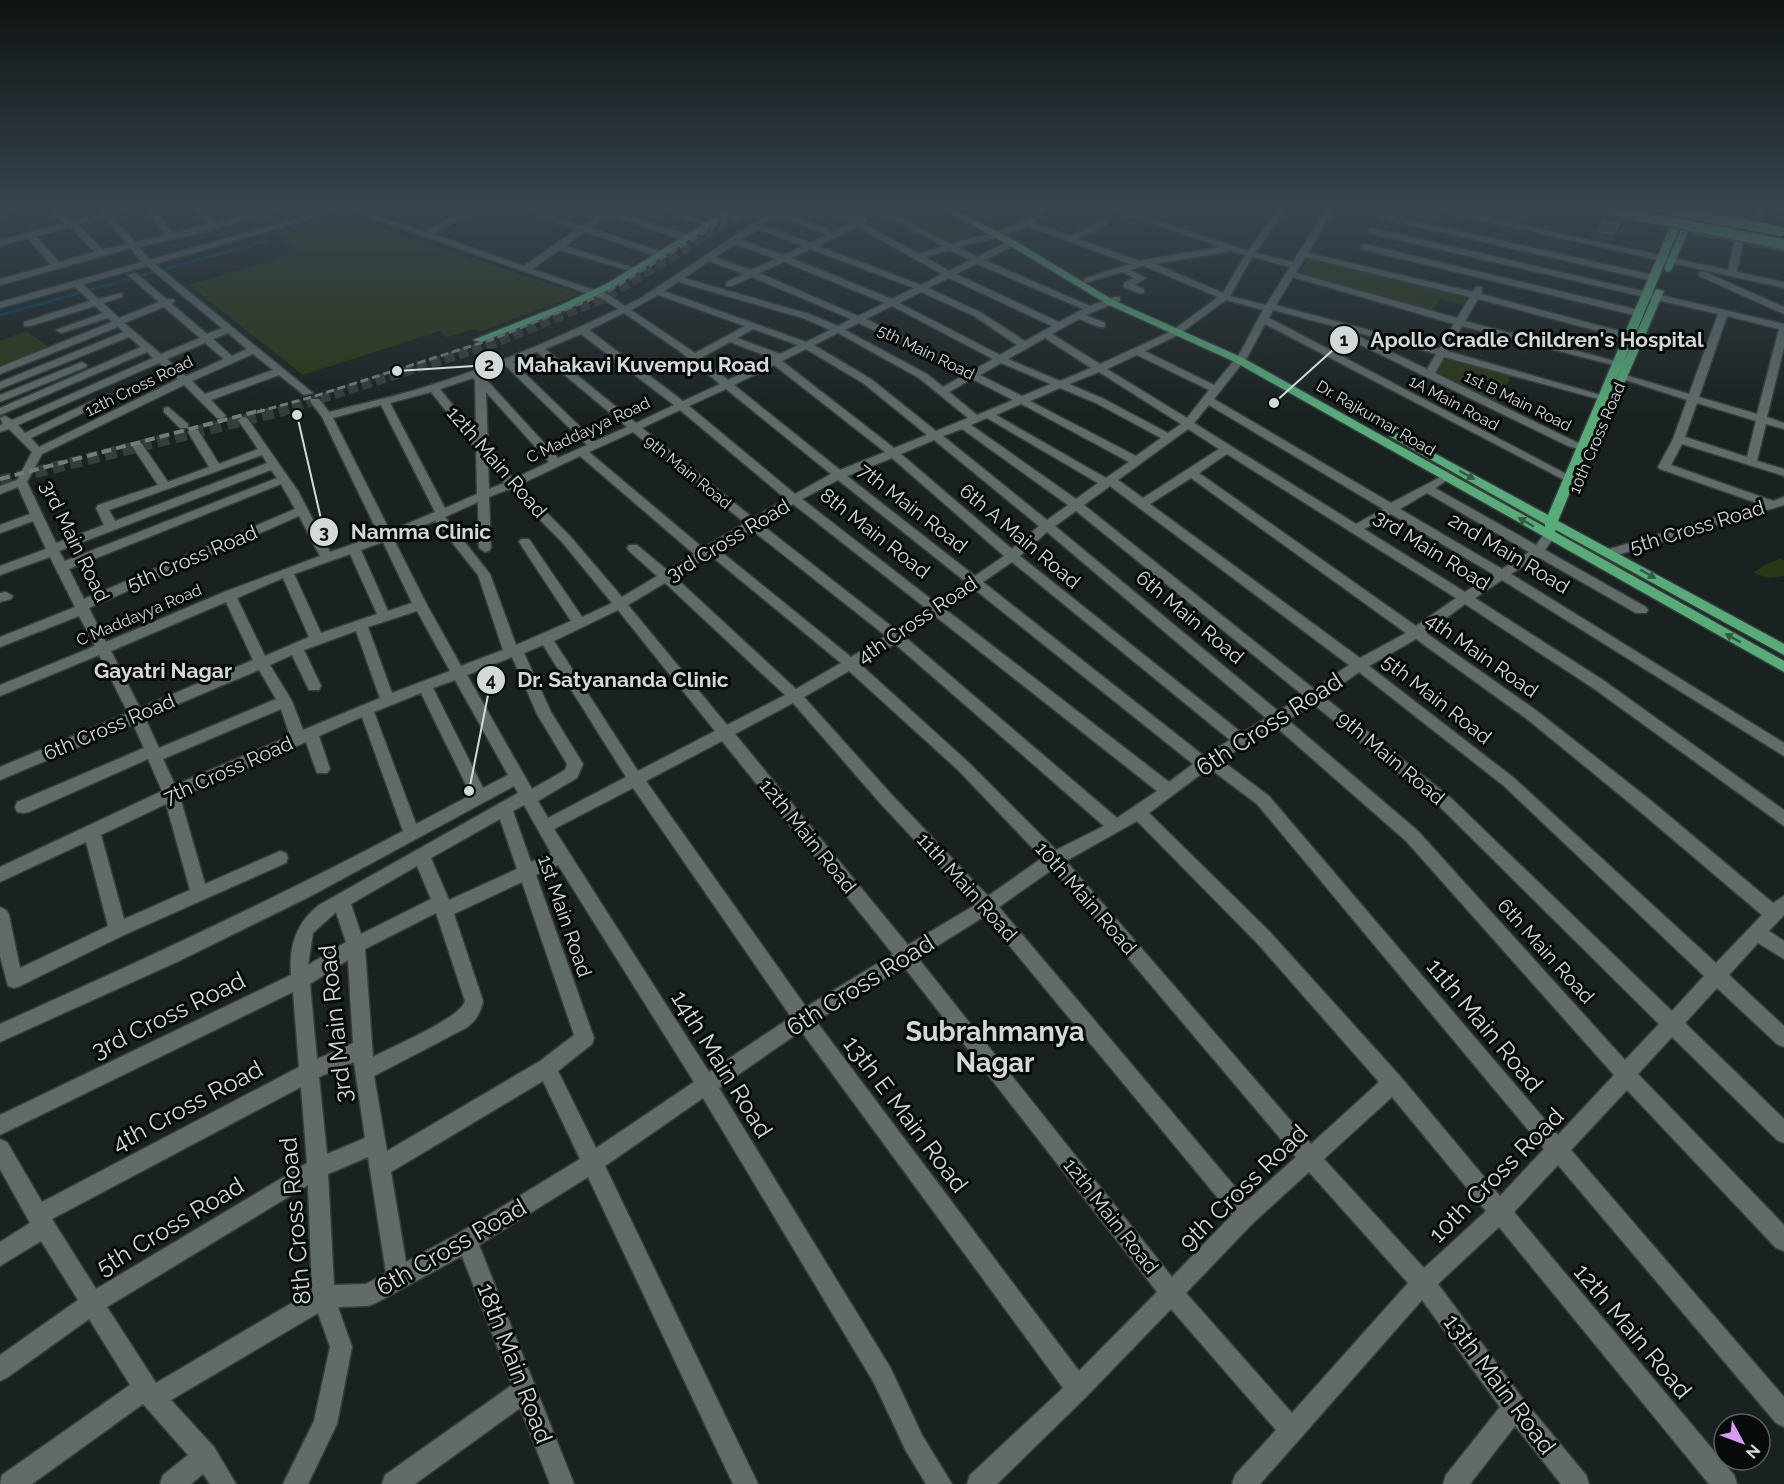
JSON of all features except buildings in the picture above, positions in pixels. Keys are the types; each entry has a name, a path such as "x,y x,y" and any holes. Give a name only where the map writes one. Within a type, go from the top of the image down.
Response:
{"main road":[{"path":"477,340 538,318 593,294 622,278"},
{"name":"Dr. Rajkumar Road","path":"1075,278 1113,300 1178,331 1242,357 1554,528 1784,667"},
{"name":"10th Cross Road","path":"1617,376 1617,363 1638,313 1651,296 1653,278"},
{"name":"10th Cross Road","path":"1554,528 1651,296 1661,278"},
{"name":"Dr. Rajkumar Road","path":"1242,357 1446,477 1610,552 1784,650"},
{"name":"10th Cross Road","path":"1554,528 1568,478 1587,449"}],"street":[{"path":"16,318 125,278"},
{"path":"0,306 85,292 130,278"},
{"path":"135,278 231,360"},
{"path":"167,278 311,397 327,417 420,605 459,672"},
{"path":"551,278 593,294"},
{"path":"327,417 478,377 626,309 676,278"},
{"path":"677,278 806,316 837,329 923,376 974,419"},
{"path":"729,284 741,278"},
{"name":"5th Main Road","path":"764,278 859,319 972,374 1137,462"},
{"path":"836,278 891,302 1000,359 1100,401 1169,438"},
{"path":"896,278 977,314 1025,346"},
{"name":"C Maddayya Road","path":"0,691 229,595 286,572 386,537 511,484 726,385 940,278"},
{"path":"958,278 1059,326"},
{"path":"1018,278 1090,309"},
{"path":"1083,283 1096,278"},
{"path":"1140,278 1127,285 1141,291"},
{"path":"1179,278 1225,297 1302,314 1608,398"},
{"path":"1178,331 1225,297 1236,278"},
{"name":"4th Cross Road","path":"546,826 722,732 795,696 851,664 896,637 1012,556 1047,526 1188,424 1242,357 1289,278"},
{"path":"1320,278 1458,322 1617,363"},
{"path":"1407,278 1628,336"},
{"path":"1429,374 1485,278"},
{"path":"1495,278 1638,313"},
{"path":"1575,278 1784,327 1751,462"},
{"path":"1710,278 1784,311"},
{"path":"1752,278 1784,285"},
{"name":"6th Main Road","path":"656,291 806,345 867,381 1047,526 1276,718 1412,836 1625,1074"},
{"path":"85,292 185,380 221,416"},
{"path":"27,324 85,292 119,295"},
{"path":"0,371 115,320 186,294"},
{"name":"7th Main Road","path":"593,294 606,297 626,309 694,358 839,475 1207,762"},
{"path":"941,392 1078,315 1113,300"},
{"path":"1723,313 1679,439 1664,466 1778,503"},
{"name":"1st B Main Road","path":"1302,314 1587,449"},
{"path":"1078,315 1102,325"},
{"name":"1A Main Road","path":"1263,319 1568,478"},
{"path":"61,330 115,320"},
{"path":"694,358 752,326"},
{"path":"6,427 228,329"},
{"name":"8th Main Road","path":"582,330 681,405 794,499 1169,791"},
{"name":"3rd Cross Road","path":"459,672 546,639 620,604 794,499 839,475 1098,369 1178,331"},
{"path":"0,386 130,333"},
{"name":"3rd Main Road","path":"1046,335 1598,684 1784,819"},
{"name":"6th A Main Road","path":"731,339 778,359 892,452 1012,556 1241,740"},
{"path":"0,399 144,345"},
{"path":"0,490 21,483 36,457 23,438 6,427 0,413 144,345"},
{"name":"9th Main Road","path":"539,349 633,428 896,637"},
{"name":"12th Cross Road","path":"36,457 185,380 253,350"},
{"name":"2nd Main Road","path":"1138,351 1784,750"},
{"path":"507,362 593,445"},
{"path":"203,399 280,371"},
{"path":"1617,376 1784,426"},
{"path":"478,377 485,548"},
{"path":"478,377 555,462"},
{"name":"12th Main Road","path":"433,388 511,484 566,539 620,604 906,956 1172,1293 1292,1431"},
{"path":"23,438 108,397"},
{"path":"384,401 440,515"},
{"path":"168,410 189,429 216,469"},
{"name":"5th Main Road","path":"974,419 1108,482 1142,504 1359,665 1509,782 1717,975"},
{"name":"9th Main Road","path":"974,419 1076,505 1445,802 1784,1134"},
{"path":"243,420 284,479 327,558"},
{"path":"1679,439 1784,473"},
{"path":"138,446 165,487"},
{"path":"1142,504 1191,474 1227,448"},
{"path":"111,526 102,508 263,451"},
{"name":"10th Main Road","path":"581,451 851,664 963,766 1054,859 1310,1158 1423,1283"},
{"path":"0,571 273,465"},
{"name":"4th Main Road","path":"1191,474 1532,715 1778,908"},
{"path":"1356,529 1446,477"},
{"path":"62,567 284,479"},
{"name":"3rd Main Road","path":"21,483 154,753 171,794 199,894"},
{"path":"1428,489 1641,610"},
{"name":"5th Cross Road","path":"1610,552 1778,503"},
{"name":"5th Cross Road","path":"82,608 302,510"},
{"path":"0,529 38,515"},
{"name":"8th Cross Road","path":"295,1484 325,1424 341,1347 324,1297 318,1168 299,961 304,932 308,923 340,901 504,808 572,774 575,765 544,714 513,651 481,570 440,515"},
{"name":"6th Cross Road","path":"11,1484 149,1393 324,1297 368,1295 467,1241 593,1162 803,1019 987,906 1054,859 1116,827 1241,740 1315,696 1359,665 1415,634 1465,598 1537,552 1554,528"},
{"path":"525,542 579,623"},
{"name":"11th Main Road","path":"633,548 795,696 886,799 987,906 1246,1216"},
{"path":"354,549 384,616"},
{"path":"286,572 317,639"},
{"path":"229,595 261,662 322,769"},
{"name":"6th Cross Road","path":"0,774 317,639 420,605"},
{"path":"0,642 82,608"},
{"path":"360,624 388,700"},
{"path":"896,637 1116,827"},
{"path":"546,639 635,778"},
{"path":"296,648 314,686"},
{"name":"7th Cross Road","path":"0,875 171,794 366,709 459,672"},
{"name":"14th Main Road","path":"459,672 561,856 707,1086 882,1375 914,1443 940,1484"},
{"path":"424,685 480,798"},
{"path":"23,807 285,701"},
{"path":"366,709 412,834"},
{"name":"11th Main Road","path":"1207,762 1263,800 1286,826 1558,1151 1784,1415"},
{"path":"0,1033 273,907 518,777"},
{"name":"13th E Main Road","path":"635,778 803,1019 1077,1389"},
{"name":"1st Main Road","path":"504,808 556,963 585,1038 547,1068"},
{"path":"1138,812 1263,936 1393,1083 1500,1212"},
{"path":"93,832 118,930"},
{"path":"364,1071 466,1018 472,1010 474,1000 442,906 421,855"},
{"name":"3rd Cross Road","path":"0,1125 302,979 356,945 561,856"},
{"path":"0,915 13,978 17,980 118,930 280,858"},
{"name":"3rd Main Road","path":"340,901 356,945 364,1071 398,1279"},
{"name":"10th Cross Road","path":"1244,1484 1423,1283 1500,1212 1558,1151 1620,1083 1625,1074 1672,1026 1778,908"},
{"path":"1757,933 1784,951"},
{"path":"1717,975 1784,1038"},
{"name":"4th Cross Road","path":"0,1255 41,1221 310,1071 363,1048"},
{"path":"380,1167 547,1068 746,1484"},
{"path":"1625,1074 1784,1240"},
{"name":"9th Cross Road","path":"979,1484 1077,1389 1246,1216 1393,1083"},
{"name":"5th Cross Road","path":"0,1369 93,1303 318,1168 376,1143"},
{"path":"1,1153 149,1393 205,1456 224,1484"},
{"name":"12th Main Road","path":"1500,1212 1725,1484"},
{"name":"18th Main Road","path":"467,1241 562,1484"},
{"name":"13th Main Road","path":"1423,1283 1515,1407 1577,1484"},
{"path":"394,1484 525,1390"},
{"path":"1455,1484 1515,1407"},
{"path":"172,1484 205,1456"}],"green space":[{"path":"212,278 532,278 580,294 480,332 474,329 446,337 440,331 303,375 189,285"},
{"path":"1309,278 1403,278 1469,294 1463,305 1440,299 1431,313"},
{"path":"26,331 51,348 0,368 0,341"},
{"path":"1446,356 1511,374 1499,405 1434,374"},
{"path":"1780,559 1784,560 1784,576 1769,578 1753,573 1766,564"}],"waterway":[{"path":"0,315 132,278"}],"tunnel":[{"path":"279,412 494,343 606,297 636,278"},
{"path":"0,481 284,410"}],"railway":[{"path":"257,412 312,397 490,340 602,295 629,278"},
{"path":"0,479 262,410"}],"place":[{"name":"Mahakavi Kuvempu Road","path":"397,371"},
{"name":"Apollo Cradle Children's Hospital","path":"1274,403"},
{"name":"Namma Clinic","path":"297,415"},
{"name":"Dr. Satyananda Clinic","path":"469,791"}],"district":[{"name":"Gayatri Nagar","path":"163,670"},
{"name":"Subrahmanya Nagar","path":"995,1046"}]}
